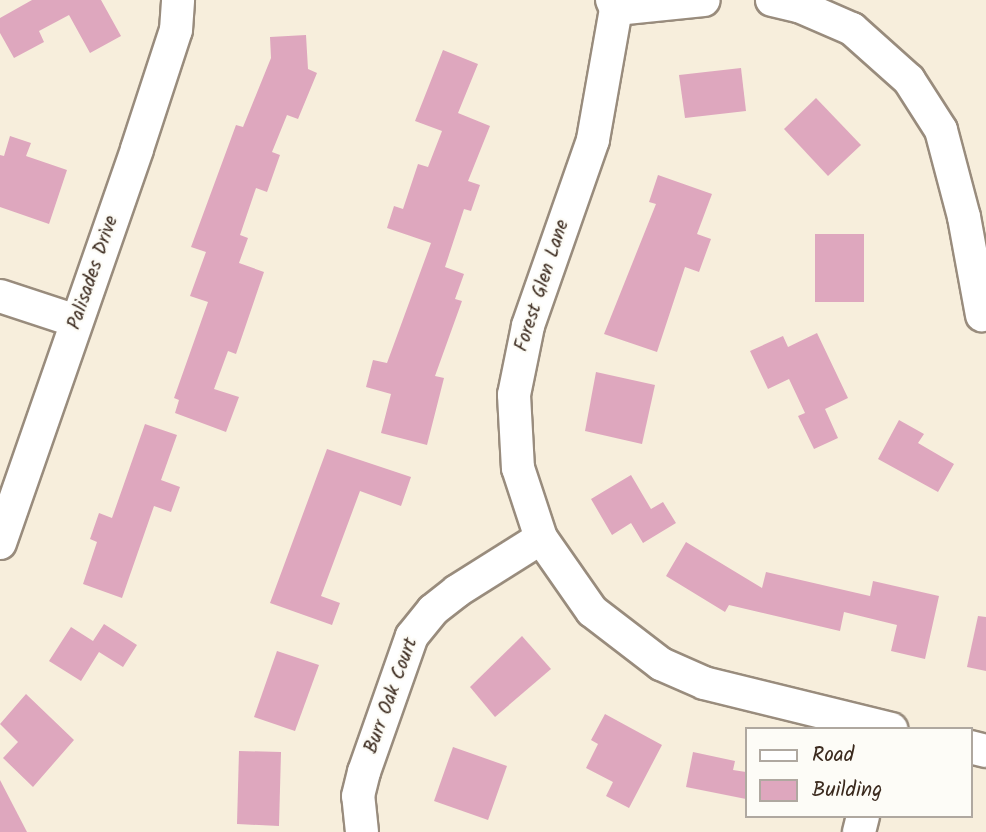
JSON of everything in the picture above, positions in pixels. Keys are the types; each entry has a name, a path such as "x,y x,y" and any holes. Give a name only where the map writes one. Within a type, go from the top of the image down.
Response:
{"street":[{"name":"Palisades Drive","path":"0,543 176,30 178,0"},
{"path":"614,5 704,0"},
{"path":"772,0 799,6 852,29 909,80 941,130 964,217 982,315"},
{"name":"Forest Glen Lane","path":"614,5 593,140 528,326 515,383 518,468 541,538 592,611 661,664 704,683 882,727"},
{"path":"0,296 76,321"},
{"name":"Burr Oak Court","path":"362,832 358,796 364,772 412,636 449,597 541,538"}],"building":[{"path":"32,0 101,0 121,36 90,53 69,15 39,31 44,42 14,58 0,33 0,18"},
{"path":"306,35 308,69 317,73 298,119 287,115 272,152 280,155 267,192 256,188 240,235 248,238 239,263 264,272 236,354 228,351 214,389 239,397 226,432 175,413 179,400 174,398 208,302 190,296 206,252 191,247 236,125 243,127 271,58 270,37"},
{"path":"443,50 478,64 458,113 490,126 468,181 480,185 471,211 464,209 445,267 464,274 455,299 462,301 435,376 444,378 427,445 381,433 391,394 366,387 373,360 387,363 431,243 387,228 394,206 403,209 418,164 428,167 442,131 415,121"},
{"path":"741,68 746,111 685,118 679,75"},
{"path":"816,98 861,145 828,176 784,129"},
{"path":"10,136 31,143 26,156 67,170 49,224 0,207 0,155 4,156"},
{"path":"658,175 712,194 697,234 711,239 699,272 685,267 657,352 604,334 656,204 649,202"},
{"path":"815,234 864,234 864,302 815,302"},
{"path":"817,333 848,398 825,409 838,438 814,449 798,416 805,413 789,379 768,389 750,351 783,336 788,347"},
{"path":"596,372 655,385 642,444 585,431"},
{"path":"899,420 924,434 918,443 954,464 938,492 878,459"},
{"path":"145,424 177,435 161,480 180,487 171,512 154,506 122,598 83,584 97,542 90,539 99,513 112,518"},
{"path":"327,449 411,477 401,506 360,491 321,596 340,603 332,625 270,603"},
{"path":"631,475 651,509 663,502 676,523 643,543 631,523 612,535 591,499"},
{"path":"686,542 762,588 766,572 870,596 873,581 939,596 925,659 891,651 897,625 844,612 840,631 729,605 725,612 666,576"},
{"path":"978,616 986,617 986,671 967,667"},
{"path":"104,624 137,645 123,667 99,652 81,681 49,661 71,627 93,641"},
{"path":"522,636 551,669 495,717 470,687"},
{"path":"277,651 319,665 295,731 254,717"},
{"path":"26,694 74,740 33,787 3,758 18,742 0,724"},
{"path":"605,714 662,745 629,808 606,796 613,782 586,768 598,744 591,740"},
{"path":"453,747 507,766 488,820 434,801"},
{"path":"239,751 281,752 279,826 237,824"},
{"path":"693,752 735,761 733,770 744,772 744,799 686,787"},
{"path":"0,780 27,832 0,832"}]}
